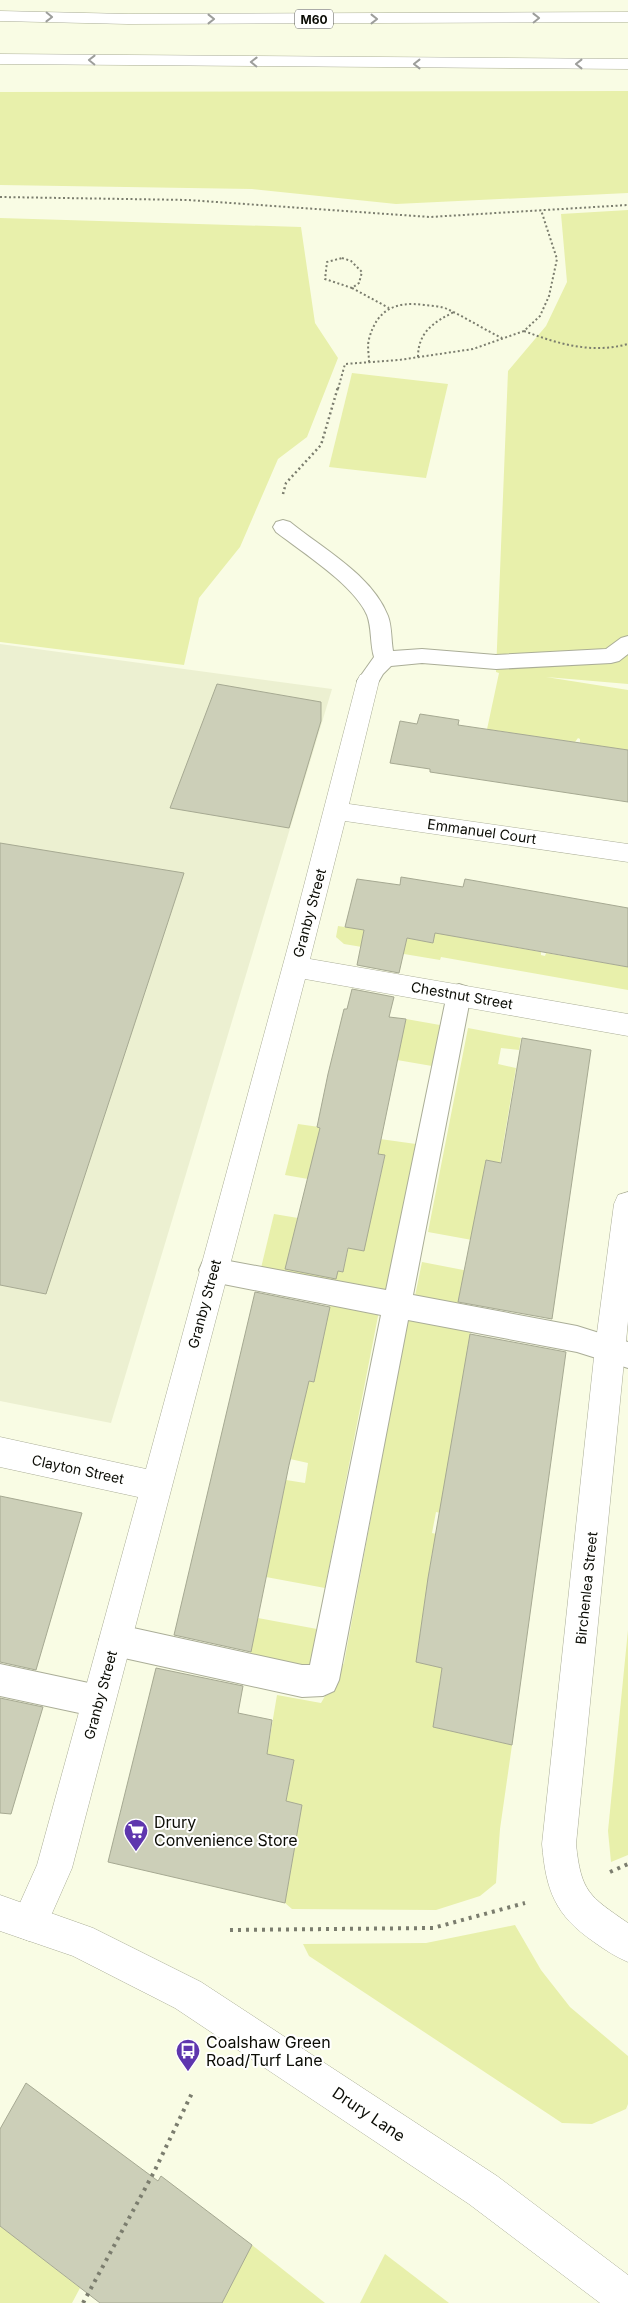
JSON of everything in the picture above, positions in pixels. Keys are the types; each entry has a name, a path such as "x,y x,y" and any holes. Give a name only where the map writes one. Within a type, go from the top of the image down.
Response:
{"main road":[{"name":"M60","path":"0,16 148,19 628,18"},
{"path":"0,59 628,64"},
{"name":"Granby Street","path":"15,1918 54,1868 336,811 376,670"},
{"name":"Emmanuel Court","path":"336,811 628,853"},
{"name":"Chestnut Street","path":"295,967 459,994 628,1025"},
{"name":"Birchenlea Street","path":"628,1204 619,1351 559,1844 560,1869 567,1891 578,1909 628,1944"},
{"name":"Clayton Street","path":"0,1452 155,1486"},
{"name":"Drury Lane","path":"15,1918 80,1941 188,1995 483,2190 620,2291"}],"lane":[{"path":"283,527 366,595 378,617 380,648 376,670 422,656 496,662 611,656 628,643"},
{"path":"115,1640 302,1681 322,1680 459,994"},
{"path":"213,1270 577,1338 619,1351"},
{"path":"0,1680 98,1701"}],"path":[{"path":"0,197 188,200 430,217 628,205"},
{"path":"283,527 278,509 286,483 321,445 345,364 418,357 473,349 524,331 540,316 549,296 557,259 541,210"},
{"path":"352,288 359,283 362,272 357,264 348,259 332,259 328,262 325,279 352,288 390,309"},
{"path":"369,362 368,340 384,312 409,303 446,308 454,311 476,326 502,338"},
{"path":"418,357 417,350 421,334 431,323 454,311"},
{"path":"524,331 558,344 582,347 628,344"},
{"path":"606,1874 628,1864"},
{"path":"230,1930 433,1928 524,1903"},
{"path":"83,2303 154,2172 193,2091"}],"shaded area":[{"path":"0,644 332,689 111,1423 0,1401"}],"green space":[{"path":"628,91 628,193 396,204 252,189 0,185 0,92"},
{"path":"628,210 628,684 546,677 628,690 628,750 580,743 578,738 575,742 493,730 486,734 499,673 496,672 508,371 546,326 567,282 561,214"},
{"path":"0,218 301,227 315,323 338,358 307,437 278,459 240,547 199,598 184,665 0,642"},
{"path":"352,373 448,384 426,478 329,467"},
{"path":"441,899 452,936 541,952 541,955 545,956 546,953 628,967 628,990 441,957 440,960 344,944 336,937 338,926 364,930 362,942 404,948 407,938 433,943"},
{"path":"406,1019 440,1025 432,1066 397,1060"},
{"path":"468,1028 521,1038 519,1050 501,1048 498,1064 516,1068 500,1163 486,1160 472,1240 428,1232"},
{"path":"298,1124 326,1128 308,1179 285,1175"},
{"path":"380,1139 416,1144 386,1292 261,1268 274,1214 298,1218 287,1262 343,1272 362,1189 377,1192 385,1156 368,1152"},
{"path":"422,1262 484,1274 462,1284 458,1304 415,1296"},
{"path":"331,1301 379,1311 325,1588 266,1577 286,1480 305,1483 308,1463 290,1459 307,1387 237,1369 314,1382"},
{"path":"408,1318 471,1330 467,1352 465,1518 436,1512 432,1533 463,1540 460,1558 432,1553 416,1661 442,1668 433,1727 512,1745 500,1829 496,1883 480,1896 436,1910 292,1909 285,1903 302,1805 286,1801 294,1760 267,1754 277,1695 321,1703 344,1663"},
{"path":"258,1618 317,1629 309,1671 249,1660"},
{"path":"628,1630 628,1855 611,1862 608,1831"},
{"path":"515,1925 541,1970 570,2007 628,2056 628,2104 626,2109 592,2124 562,2123 309,1956 303,1944 426,1943"},
{"path":"0,2226 80,2288 72,2303 0,2303"},
{"path":"252,2245 325,2303 222,2303"},
{"path":"385,2254 449,2303 360,2303"}],"building":[{"path":"217,684 321,702 321,721 289,828 170,808"},
{"path":"420,714 459,720 458,725 628,750 628,802 430,772 430,769 390,763 400,721 417,724"},
{"path":"0,843 184,873 46,1294 0,1285"},
{"path":"401,877 463,887 465,879 628,908 628,967 435,933 433,943 407,938 399,973 357,965 364,930 345,927 357,879 400,885"},
{"path":"352,989 394,997 389,1017 406,1019 378,1154 385,1155 364,1251 348,1248 343,1272 338,1271 336,1279 285,1269 320,1128 317,1127 328,1074 344,1009 347,1009"},
{"path":"522,1038 591,1050 552,1319 458,1302 486,1160 501,1163"},
{"path":"255,1292 330,1307 314,1382 309,1381 289,1465 251,1652 174,1635"},
{"path":"470,1334 566,1352 512,1745 433,1727 442,1668 416,1662 428,1578"},
{"path":"0,1496 82,1513 36,1670 0,1662"},
{"path":"156,1668 243,1686 238,1713 272,1720 267,1754 294,1760 286,1801 302,1805 285,1903 108,1862"},
{"path":"0,1698 43,1707 11,1814 0,1813"},
{"path":"26,2083 158,2181 161,2176 252,2245 222,2303 100,2303 0,2226 0,2129"}],"place":[{"name":"Drury Convenience Store","path":"136,1852"},
{"name":"Coalshaw Green Road/Turf Lane","path":"188,2072"}]}
